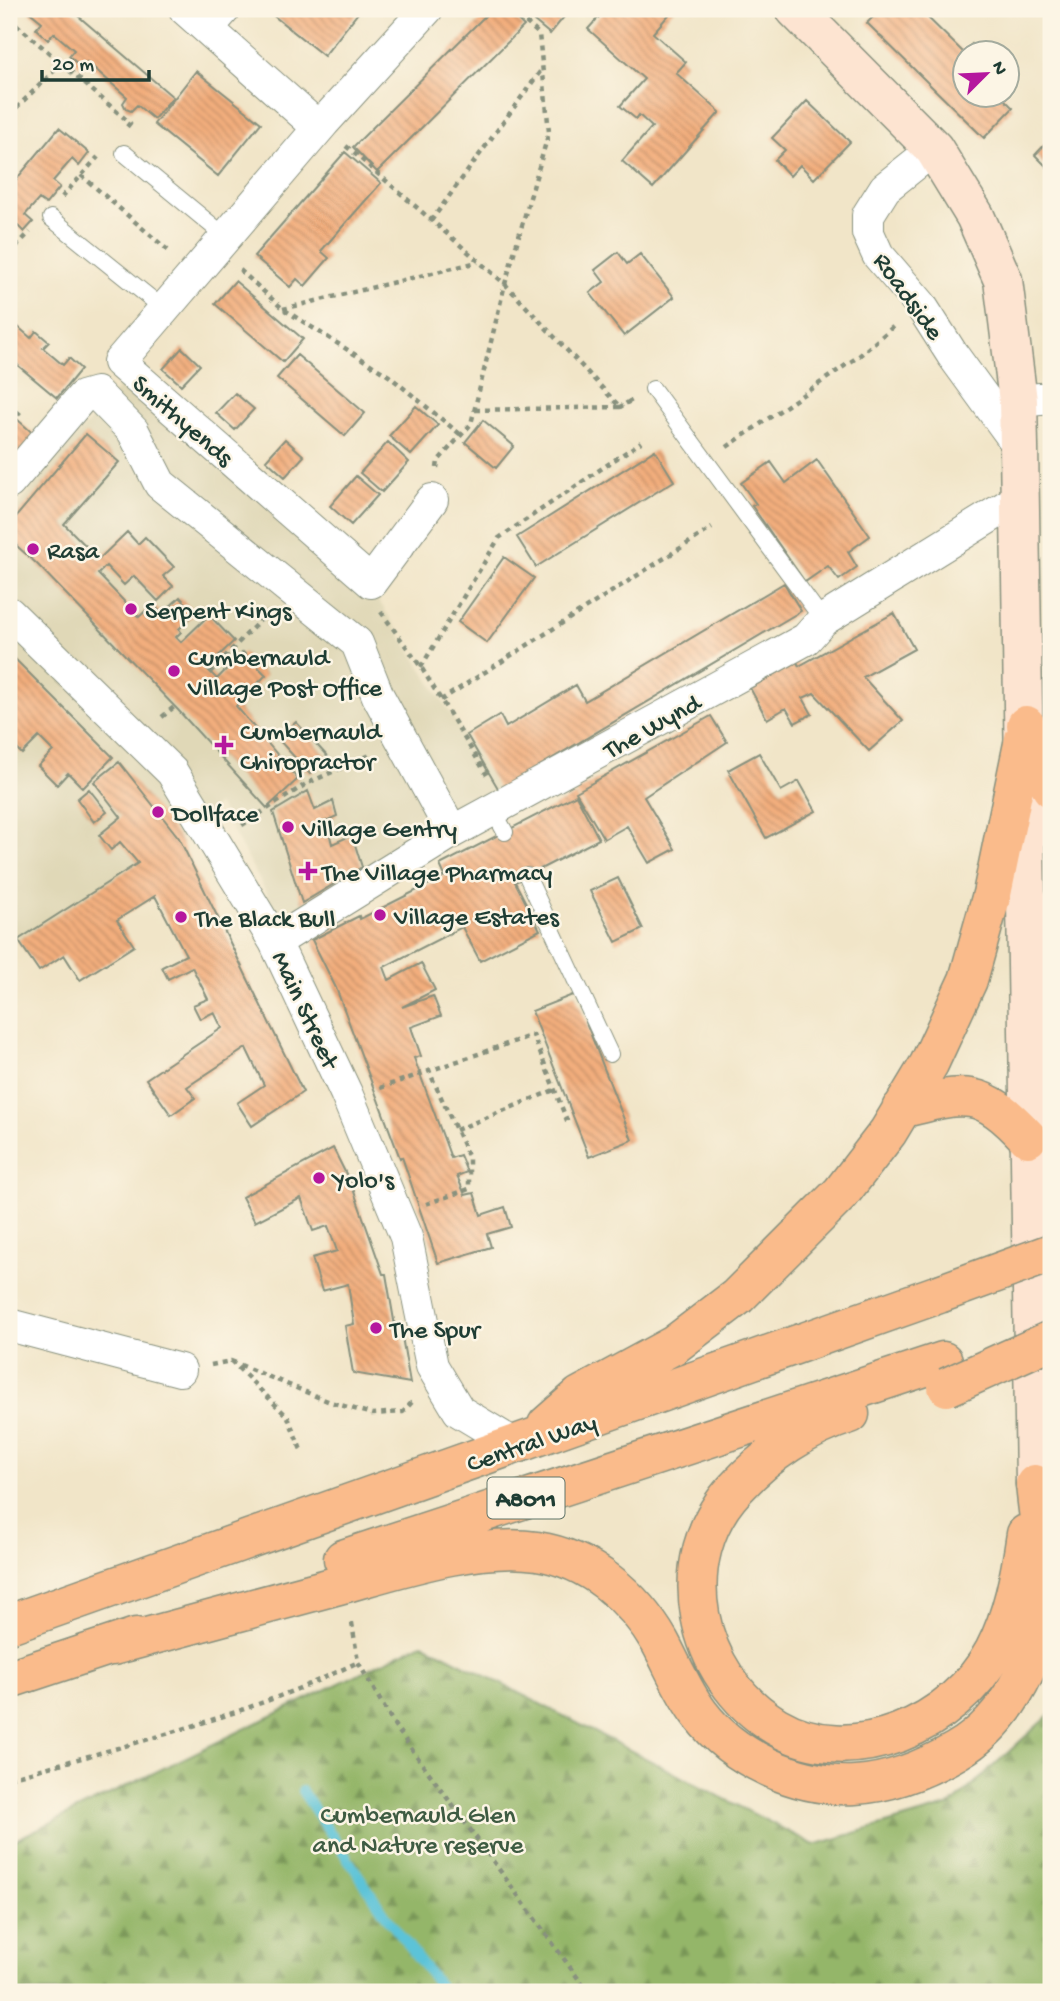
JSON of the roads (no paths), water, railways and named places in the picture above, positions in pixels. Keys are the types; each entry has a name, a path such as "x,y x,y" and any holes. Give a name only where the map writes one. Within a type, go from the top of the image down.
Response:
{"main road":[{"path":"522,1444 580,1396 674,1345 754,1282 841,1193 869,1159 950,1025 978,950 1023,729"},
{"path":"901,1108 969,1096 1002,1110 1028,1138"},
{"name":"Central Way","path":"9,1625 168,1566 522,1444 1051,1253"},
{"name":"Central Way","path":"9,1679 113,1646 317,1567 945,1374 1051,1328"},
{"path":"1035,1484 1017,1592 1010,1615 982,1669 943,1709 886,1738 842,1743 805,1737 778,1727 740,1696 712,1654 696,1603 701,1553 718,1510 744,1479 773,1454 815,1428 945,1374 1051,1340"},
{"path":"113,1646 437,1558 508,1550 537,1551 572,1561 616,1588 652,1629 695,1708 725,1740 765,1766 795,1776 840,1785 873,1783 905,1776 964,1746 999,1712 1027,1669 1038,1633 1045,1587 1035,1484"}],"street":[{"path":"185,9 321,125"},
{"name":"Smithyends","path":"426,9 321,125 119,362 371,582 432,500"},
{"path":"795,9 934,149 975,216 1003,280 1035,400 1020,446 1023,729 1038,792 1028,1138 1035,1484"},
{"name":"Roadside","path":"934,149 885,188 868,215 869,233 877,255 920,304 952,354 1020,446"},
{"path":"96,393 119,362"},
{"name":"Smithyends","path":"9,483 82,397 96,393 133,430 160,484 358,643 378,696 452,832"},
{"name":"The Wynd","path":"275,942 452,832 501,816 806,639 823,620 1020,498"},
{"name":"Main Street","path":"9,613 172,772 275,942 346,1093 406,1237 432,1366 459,1411 522,1444"},
{"path":"9,1325 180,1370"}],"lane":[{"path":"214,33 235,9"},
{"path":"124,153 221,243"},
{"path":"47,216 164,309"},
{"path":"653,389 823,620"},
{"path":"527,876 610,1054"}],"waterway":[{"path":"302,1791 391,1923 444,1992"}],"place":[{"name":"Rasa","path":"33,549"},
{"name":"Serpent Kings","path":"131,609"},
{"name":"Cumbernauld Village Post Office","path":"174,671"},
{"name":"Cumbernauld Chiropractor","path":"224,745"},
{"name":"Dollface","path":"158,812"},
{"name":"Village Gentry","path":"288,827"},
{"name":"The Village Pharmacy","path":"308,871"},
{"name":"Village Estates","path":"380,915"},
{"name":"The Black Bull","path":"181,917"},
{"name":"Yolo's","path":"319,1178"},
{"name":"The Spur","path":"376,1328"}],"park label":[{"name":"Cumbernauld Glen and Nature reserve","path":"418,1828"}]}
